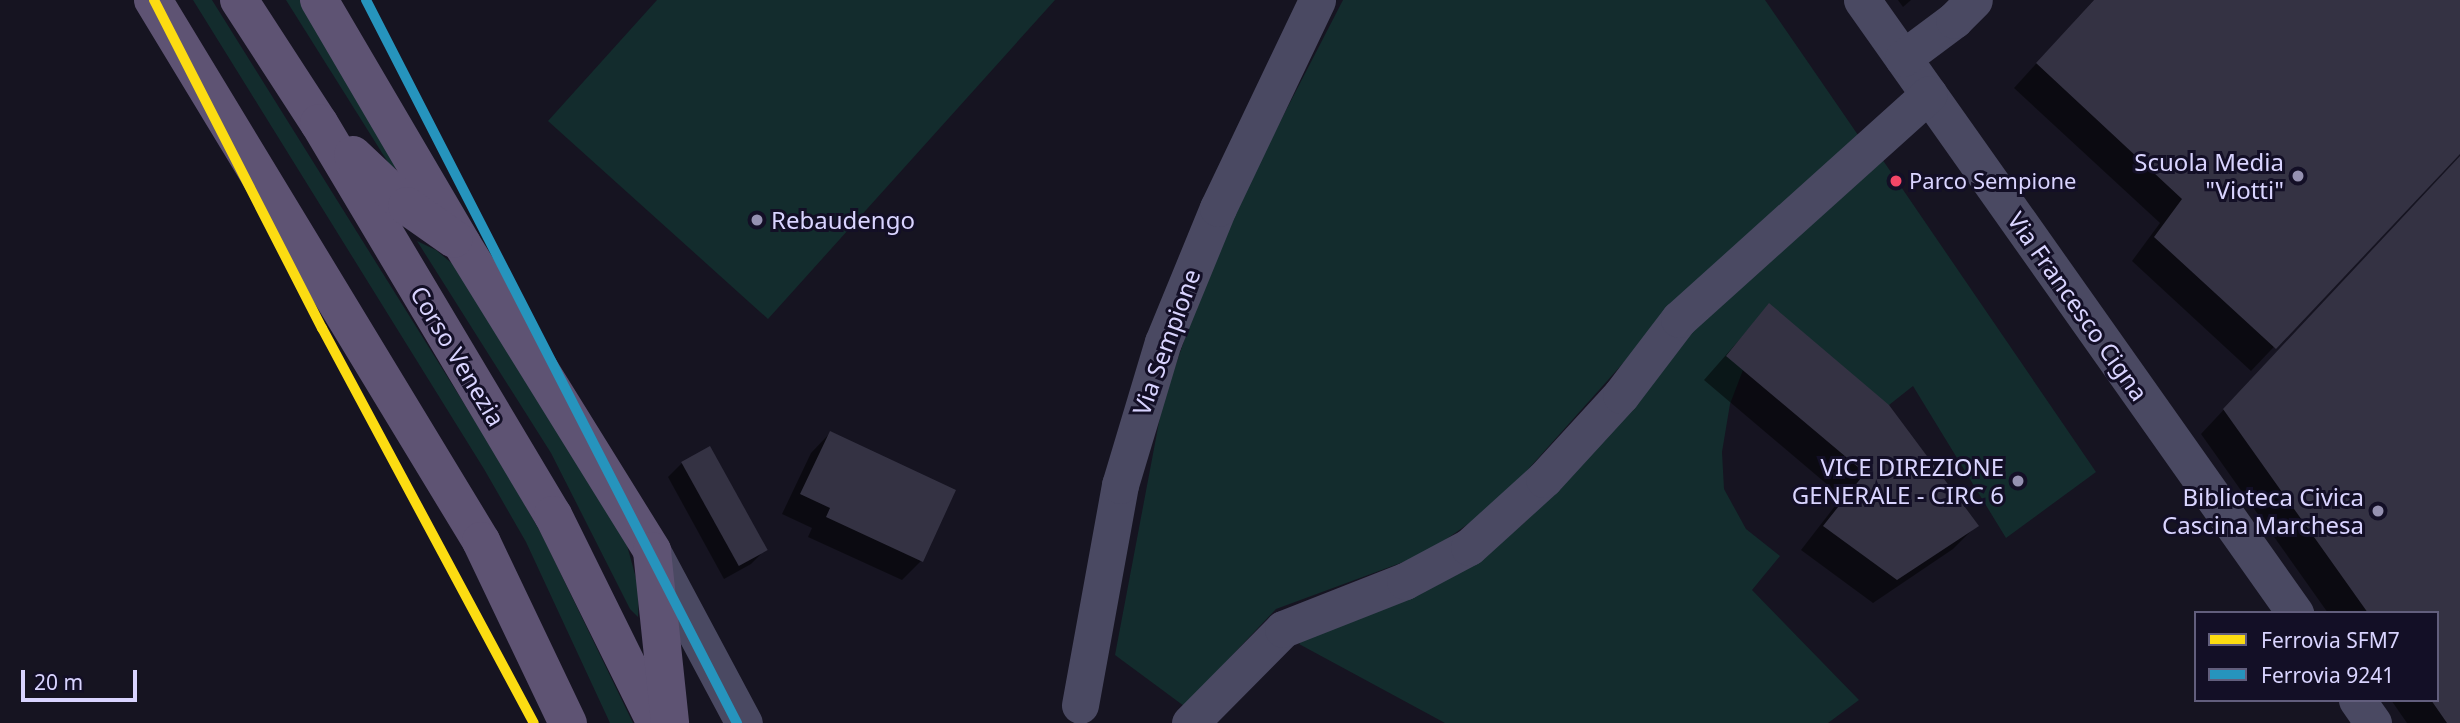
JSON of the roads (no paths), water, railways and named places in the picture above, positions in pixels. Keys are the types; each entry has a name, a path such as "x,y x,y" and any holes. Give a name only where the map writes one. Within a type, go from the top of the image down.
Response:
{"main road":[{"path":"152,0 481,541 568,723"},
{"name":"Corso Venezia","path":"239,0 318,123 553,515 656,723"},
{"path":"319,0 462,244 652,551 670,723"},
{"path":"318,123 407,206 462,244"}],"street":[{"name":"Via Sempione","path":"1080,705 1120,485 1163,342 1217,208 1317,0"},
{"name":"Via Francesco Cigna","path":"1861,0 2294,611"},
{"path":"1903,58 1954,20 1974,0"},
{"path":"1190,723 1283,629 1405,580 1469,547 1544,479 1621,396 1679,319 1928,94"},
{"path":"652,551 744,723"},
{"path":"2358,702 2373,723"}],"rail line":[{"name":"SFM7","path":"154,0 322,328 534,723"},
{"name":"9241","path":"366,0 737,723"}],"place":[{"name":"Scuola Media \"Viotti\"","path":"2298,176"},
{"name":"Parco Sempione","path":"1896,181"},
{"name":"Rebaudengo","path":"757,220"},
{"name":"VICE DIREZIONE GENERALE - CIRC 6","path":"2018,481"},
{"name":"Biblioteca Civica Cascina Marchesa","path":"2378,511"}]}
